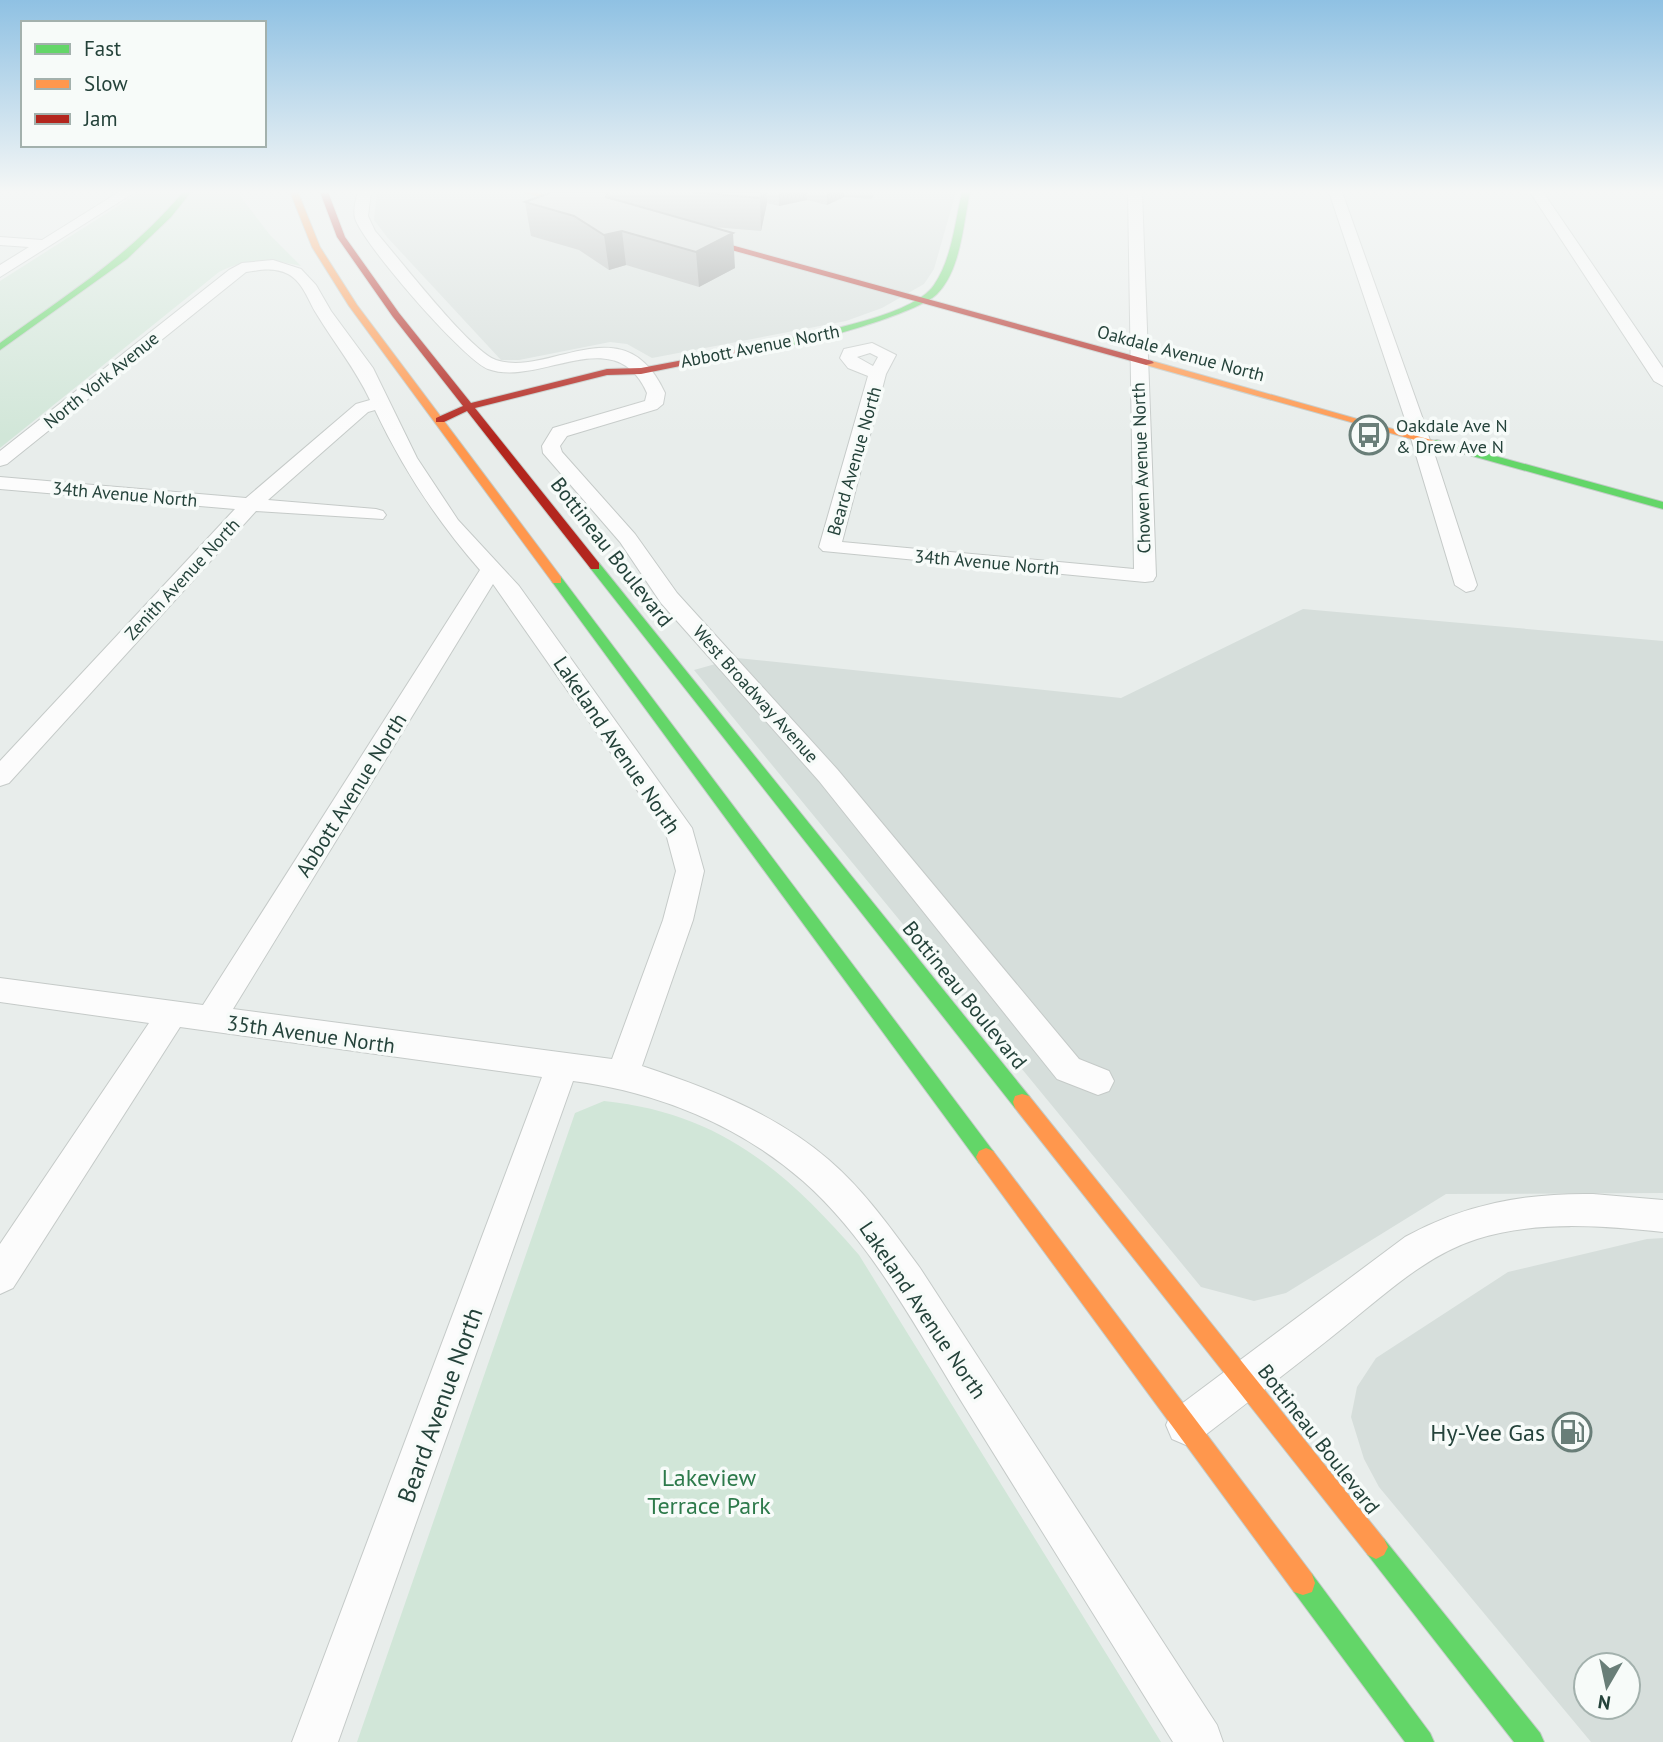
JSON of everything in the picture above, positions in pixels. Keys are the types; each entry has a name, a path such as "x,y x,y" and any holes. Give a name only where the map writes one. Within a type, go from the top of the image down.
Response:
{"main road":[{"path":"0,346 103,273"},
{"path":"330,273 1421,1742"},
{"name":"Bottineau Boulevard","path":"366,273 1531,1742"},
{"name":"Oakdale Avenue North","path":"824,273 1663,506"},
{"name":"Abbott Avenue North","path":"440,420 621,383 641,371 844,329 879,319 933,293 945,273"},
{"path":"1284,1556 1365,1695"}],"street":[{"name":"North York Avenue","path":"0,460 234,273"},
{"name":"Lakeland Avenue North","path":"297,273 311,288 323,312 364,368 407,458 451,524 511,591 678,828 690,872 678,920 623,1074 687,1095 741,1119 803,1159 857,1213 907,1280 1200,1742"},
{"path":"405,273 481,361 513,367 586,352 606,352 624,359 641,371"},
{"name":"Chowen Avenue North","path":"1136,273 1145,576"},
{"path":"1363,273 1466,585"},
{"path":"1591,273 1663,381"},
{"name":"West Broadway Avenue","path":"641,371 657,393 657,400 643,408 560,432 551,446 553,453 628,538 669,598 828,775 1068,1069 1098,1081"},
{"name":"Beard Avenue North","path":"830,547 877,374"},
{"name":"Zenith Avenue North","path":"0,777 249,506 362,408 380,403"},
{"name":"34th Avenue North","path":"0,482 249,506 376,515"},
{"name":"34th Avenue North","path":"830,547 1145,576"},
{"name":"Abbott Avenue North","path":"210,1020 491,570"},
{"name":"35th Avenue North","path":"0,990 561,1068 623,1074"},
{"path":"0,1276 171,1015"},
{"name":"Beard Avenue North","path":"315,1742 548,1111 561,1068"},
{"path":"1186,1425 1397,1263 1440,1236 1477,1222 1514,1214 1570,1210 1663,1216"}],"shaded area":[{"path":"421,273 931,273 924,284 882,308 846,321 652,358 627,344 610,342 519,360 501,360"},
{"path":"1303,609 1663,641 1663,1193 1446,1194 1286,1293 1254,1301 1201,1287 694,670 737,658 1121,698"},
{"path":"1663,1238 1663,1742 1591,1742 1574,1721 1642,1721 1642,1651 1572,1651 1572,1719 1379,1487 1364,1459 1351,1417 1357,1387 1376,1358 1508,1272 1647,1239"}],"green space":[{"path":"12,273 217,273 0,448 0,281"},
{"name":"Lakeview Terrace Park","path":"604,1101 683,1118 748,1151 805,1197 859,1255 1161,1742 357,1742 575,1113"}],"traffic: fast":[{"path":"0,347 103,273"},
{"path":"744,350 872,321 897,312 933,293 946,273"},
{"path":"1437,443 1663,506"},
{"path":"595,566 1022,1102"},
{"path":"557,580 986,1157"},
{"path":"1376,1547 1531,1742"},
{"path":"1303,1583 1421,1742"}],"traffic: slow":[{"path":"332,273 353,306 557,580"},
{"path":"1149,363 1437,443"},
{"path":"1022,1102 1376,1547"},
{"path":"986,1157 1303,1583"}],"traffic: jam":[{"path":"367,273 396,315 595,566"},
{"path":"826,273 1149,363"},
{"path":"440,420 471,406 607,372 641,371 744,350"}],"place":[{"name":"Oakdale Ave N & Drew Ave N","path":"1369,435"},
{"name":"Hy-Vee Gas","path":"1572,1432"}]}
